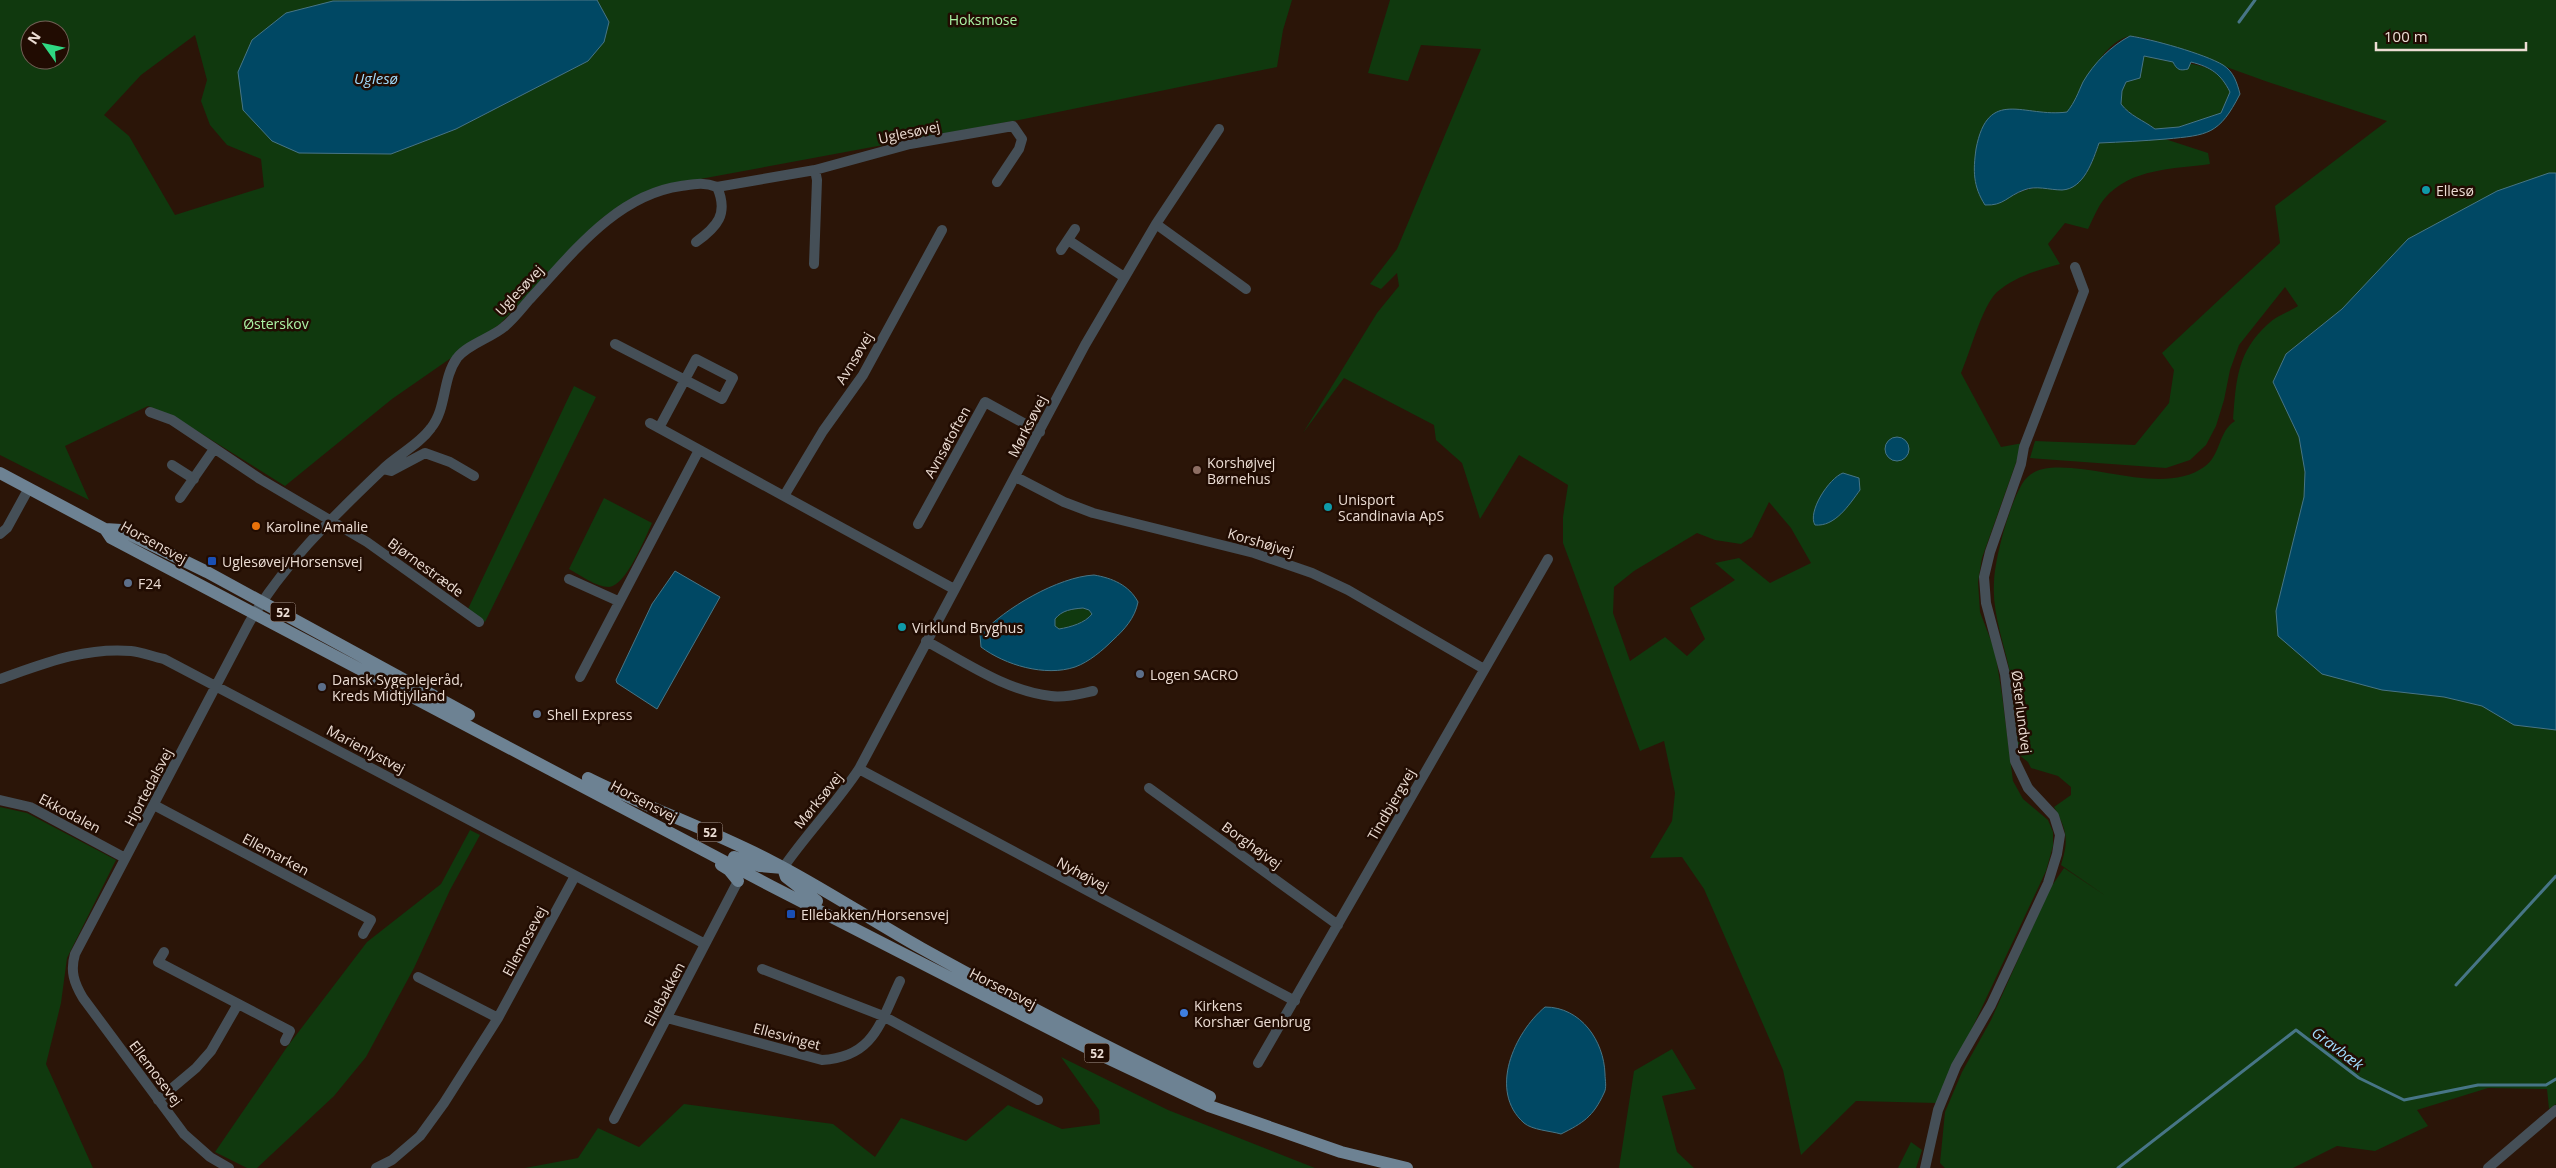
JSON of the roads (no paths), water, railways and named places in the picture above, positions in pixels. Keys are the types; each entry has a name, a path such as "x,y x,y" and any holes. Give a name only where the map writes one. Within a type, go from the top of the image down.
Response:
{"main road":[{"name":"Horsensvej","path":"0,473 105,529 111,538 258,607 553,761 632,800 730,840 1025,1004 1107,1047 1288,1132"},
{"name":"Horsensvej","path":"258,607 692,842 1101,1055 1210,1106 1341,1152 1407,1168"},
{"name":"52","path":"692,842 709,846 753,864 783,868 786,877 797,888 843,922"},
{"name":"52","path":"692,842 708,857 729,870 738,881"}],"street":[{"name":"Uglesøvej","path":"258,607 282,572 331,520 383,469 431,430 437,418 451,368 459,356 505,326 585,240 613,215 650,193 706,183 717,187 815,170 910,144 1013,126 1022,139 1019,149 997,182"},
{"name":"Mørksøvej","path":"783,868 806,835 841,796 859,769 1085,345 1156,224 1219,129"},
{"path":"814,264 817,180 815,170"},
{"path":"696,242 710,232 720,219 723,200 717,187"},
{"path":"1156,224 1246,289"},
{"path":"1061,250 1075,229"},
{"name":"Avnsøvej","path":"784,496 823,431 863,375 942,230"},
{"path":"1068,240 1124,277"},
{"name":"Østerlundvej","path":"1925,1168 1938,1110 1953,1075 1991,1005 2048,883 2057,854 2060,835 2054,816 2028,788 2014,761 2005,674 1986,603 1984,577 1990,552 2021,464 2024,447 2084,291 2075,267"},
{"path":"616,344 685,380 722,399 733,378 696,358 685,380 659,428"},
{"name":"Avnsøtoften","path":"918,524 985,402 1040,432"},
{"path":"150,412 172,420 260,479 331,520"},
{"path":"650,423 954,589"},
{"path":"180,498 214,449"},
{"path":"580,677 618,601 699,450"},
{"path":"383,469 391,471 425,453 450,462 474,476"},
{"path":"172,465 194,479"},
{"name":"Korshøjvej","path":"1016,477 1064,502 1093,513 1254,553 1312,573 1348,590 1484,669"},
{"path":"0,534 7,528 29,488"},
{"name":"Bjørnestræde","path":"331,520 368,542 479,622"},
{"name":"Tindbjergvej","path":"1258,1063 1548,559"},
{"path":"569,579 618,601"},
{"name":"Hjortedalsvej","path":"74,982 72,970 75,954 258,607"},
{"path":"926,641 984,673 1014,686 1050,696 1068,696 1093,692"},
{"name":"Marienlystvej","path":"0,679 57,659 92,650 132,651 164,659 705,944"},
{"name":"Nyhøjvej","path":"859,769 1294,1001"},
{"name":"Borghøjvej","path":"1149,788 1338,925"},
{"name":"Ekkodalen","path":"0,800 30,807 125,858"},
{"name":"Ellemarken","path":"154,805 371,920 363,934"},
{"name":"Ellemosevej","path":"376,1168 392,1160 420,1136 444,1103 498,1018 575,876"},
{"name":"Ellebakken","path":"614,1119 738,881"},
{"path":"164,952 158,962 290,1031 285,1041"},
{"path":"762,969 883,1016 1038,1100"},
{"path":"418,977 498,1018"},
{"name":"Ellesvinget","path":"666,1018 822,1060 841,1059 858,1052 870,1040 900,981"},
{"name":"Ellemosevej","path":"74,982 83,998 184,1134 210,1157 229,1168"},
{"path":"158,1100 196,1068 211,1050 238,1004"},
{"path":"2488,1168 2556,1110"}],"water":[{"name":"Uglesø","path":"597,0 609,22 604,42 588,61 456,129 391,154 299,153 272,141 243,110 238,72 252,40 286,13 333,1"},
{"path":"2130,36 2151,40 2191,52 2223,65 2232,74 2240,94 2233,108 2218,125 2202,134 2180,138 2099,143 2086,172 2076,185 2062,190 2029,189 2018,192 1997,204 1985,205 1976,185 1974,164 1982,130 1989,117 1999,111 2010,109 2051,113 2067,112 2092,68","holes":["2144,56 2173,62 2181,70 2188,69 2191,62 2198,64 2215,72 2223,80 2230,92 2221,113 2179,127 2155,129 2133,115 2121,104 2122,91 2126,82 2140,78"]},
{"name":"Ellesø","path":"2549,173 2556,173 2556,730 2514,725 2482,706 2444,697 2382,690 2322,674 2278,636 2276,611 2304,497 2305,472 2299,437 2273,382 2286,354 2342,309 2408,239 2497,191"},
{"path":"1897,437 1906,440 1909,449 1906,458 1897,461 1888,458 1885,449 1888,440"},
{"path":"1843,473 1859,478 1860,490 1835,519 1822,525 1815,525 1813,519 1814,512 1821,496 1832,481"},
{"path":"675,571 720,597 657,709 617,683 616,680 652,604"},
{"path":"1094,575 1113,580 1130,591 1138,602 1132,618 1125,628 1091,659 1075,667 1063,670 1038,670 1013,664 981,647 980,635 1003,615 1049,588 1080,577","holes":["1083,608 1089,610 1092,614 1082,622 1059,629 1055,626 1055,619 1064,612"]},
{"path":"1545,1007 1558,1009 1580,1019 1595,1038 1604,1062 1605,1091 1596,1108 1587,1118 1561,1134 1537,1129 1524,1123 1513,1110 1508,1095 1509,1063 1515,1047 1534,1018"}],"waterway":[{"path":"2239,22 2255,0"},
{"path":"2456,985 2556,876"},
{"name":"Gravbæk","path":"2118,1168 2296,1030 2359,1078 2404,1100 2478,1085 2546,1085 2556,1079"}],"place":[{"name":"Ellesø","path":"2426,190"},
{"name":"Korshøjvej Børnehus","path":"1197,470"},
{"name":"Unisport Scandinavia ApS","path":"1328,507"},
{"name":"Karoline Amalie","path":"256,526"},
{"name":"Uglesøvej/Horsensvej","path":"212,561"},
{"name":"F24","path":"128,583"},
{"name":"Virklund Bryghus","path":"902,627"},
{"name":"Logen SACRO","path":"1140,674"},
{"name":"Dansk Sygeplejeråd, Kreds Midtjylland","path":"322,687"},
{"name":"Shell Express","path":"537,714"},
{"name":"Ellebakken/Horsensvej","path":"791,914"},
{"name":"Kirkens Korshær Genbrug","path":"1184,1013"}],"park label":[{"name":"Hoksmose","path":"983,19"},
{"name":"Østerskov","path":"276,323"}]}
